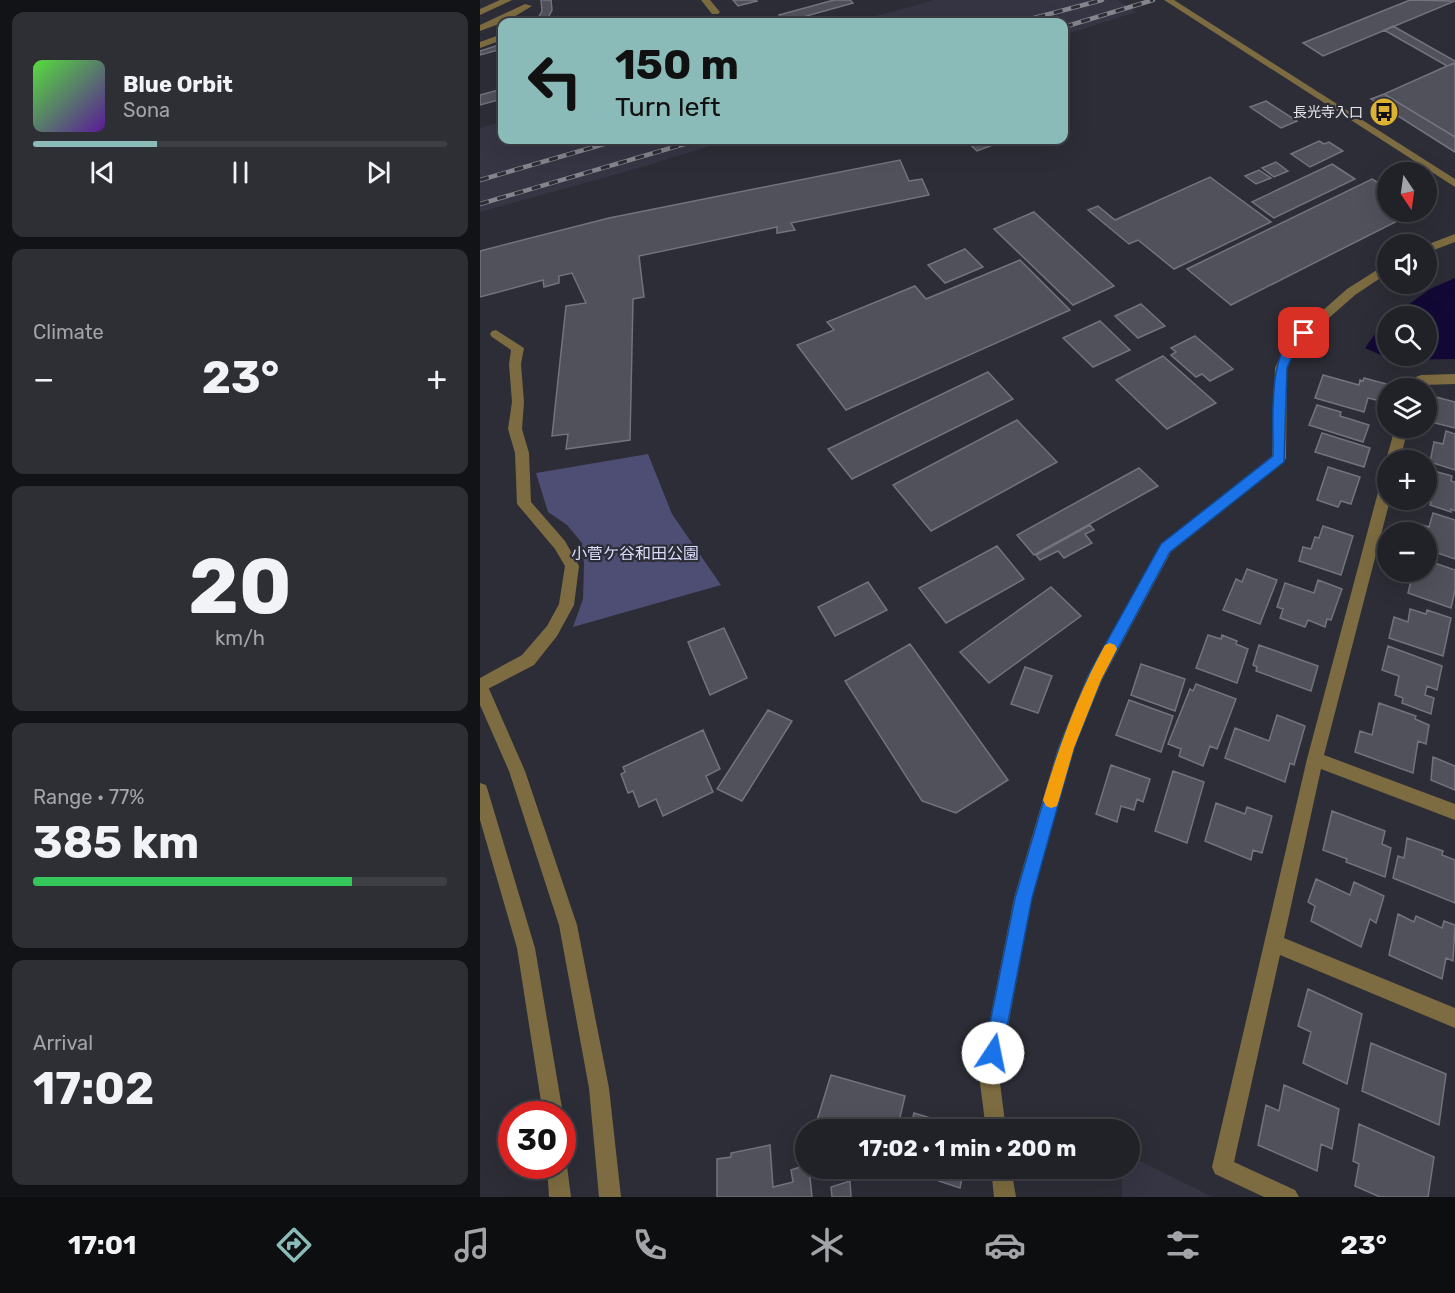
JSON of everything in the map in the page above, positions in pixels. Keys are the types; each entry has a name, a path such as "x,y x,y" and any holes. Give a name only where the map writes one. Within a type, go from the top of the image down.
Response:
{"street":[{"path":"480,12 508,0"},
{"path":"705,0 715,12"},
{"path":"1168,0 1455,184"},
{"path":"506,18 528,3 529,12 526,18"},
{"path":"480,28 498,21"},
{"path":"480,45 498,38"},
{"path":"1437,245 1455,238"},
{"path":"995,1119 989,1075 1023,898 1066,748 1095,677 1166,548 1279,458 1281,368 1291,345 1344,297 1377,274"},
{"path":"496,334 518,348 515,364 518,402 515,429 522,453 524,504 560,544 572,566 566,605 552,631 528,660 480,686 517,771 568,924 599,1088 610,1197"},
{"path":"1437,380 1455,379"},
{"path":"1288,1197 1222,1167 1315,759 1380,510"},
{"path":"1315,759 1455,812"},
{"path":"480,791 526,948 551,1101"},
{"path":"1272,942 1455,1018"},
{"path":"558,1179 560,1197"},
{"path":"1003,1179 1005,1197"}],"shaded area":[{"path":"934,0 1118,0 1136,12 1068,34 1068,18 869,18"},
{"path":"498,123 498,144 717,144 480,212 480,128"},
{"path":"1455,278 1455,359 1437,359 1437,306 1407,306 1423,294 1437,294 1437,286"},
{"path":"1377,331 1377,353 1365,348"},
{"path":"1140,1161 1213,1197 1122,1197 1122,1179 1140,1179"}],"green space":[{"name":"小菅ケ谷和田公園","path":"648,454 672,514 721,585 573,627 583,599 582,543 567,525 548,512 536,473"}],"building":[{"path":"541,0 551,0 552,10 548,18 538,18 542,11"},
{"path":"733,0 756,0 757,1 738,6"},
{"path":"834,0 850,0 853,3 799,18 782,18 779,15"},
{"path":"1410,0 1455,1 1323,56 1303,43"},
{"path":"1393,26 1455,63 1447,66 1384,30"},
{"path":"498,45 498,50 480,55 480,51"},
{"path":"1455,63 1455,137 1384,94 1447,66"},
{"path":"498,90 498,100 480,105 480,95"},
{"path":"1384,94 1455,137 1455,152 1371,99"},
{"path":"1266,101 1297,121 1281,128 1250,107"},
{"path":"1319,141 1324,144 1329,142 1343,151 1310,167 1291,154"},
{"path":"969,144 995,144 977,151"},
{"path":"900,160 909,181 922,179 929,195 791,223 795,230 777,233 777,227 639,256 644,297 633,299 630,440 566,449 568,434 552,436 566,306 586,303 572,273 559,276 559,283 544,287 543,280 480,297 480,251 609,218"},
{"path":"1276,162 1288,171 1274,177 1262,168"},
{"path":"1332,164 1355,179 1274,218 1252,202"},
{"path":"1259,170 1271,178 1256,184 1245,176"},
{"path":"1210,177 1271,222 1174,269 1138,240 1129,244 1088,210 1098,206 1115,220"},
{"path":"1372,179 1377,182 1377,222 1395,222 1231,305 1187,269"},
{"path":"1034,212 1114,286 1073,305 994,229"},
{"path":"965,249 983,267 945,283 928,265"},
{"path":"1020,260 1070,310 846,410 797,345 834,330 827,322 915,286 926,299"},
{"path":"1141,304 1165,326 1138,338 1115,316"},
{"path":"1100,321 1130,350 1093,367 1063,338"},
{"path":"1195,336 1233,369 1210,381 1202,374 1196,377 1171,355 1176,352 1171,348"},
{"path":"1163,356 1216,403 1167,429 1116,380"},
{"path":"988,372 1013,399 852,479 828,449"},
{"path":"1323,375 1359,385 1360,380 1363,381 1364,378 1377,382 1377,400 1368,398 1364,412 1315,398"},
{"path":"1437,397 1455,402 1455,428 1437,424"},
{"path":"1317,405 1341,412 1340,416 1369,425 1363,442 1309,425"},
{"path":"1017,420 1057,462 931,531 893,485"},
{"path":"1446,431 1455,434 1455,470 1437,464 1437,450 1432,450 1434,442 1443,444"},
{"path":"1322,433 1370,448 1364,467 1315,452"},
{"path":"1328,467 1360,477 1351,504 1341,501 1338,507 1317,500"},
{"path":"1139,468 1158,486 1034,555 1017,535"},
{"path":"1437,472 1452,476 1451,481 1455,482 1455,511 1451,509 1451,512 1437,507"},
{"path":"1433,513 1455,520 1455,559 1437,553 1437,522 1430,522"},
{"path":"1090,525 1094,530 1085,534 1092,543 1064,558 1058,551 1040,560 1036,555"},
{"path":"1323,526 1353,536 1341,575 1299,561 1303,547 1311,549 1315,537 1319,538"},
{"path":"997,546 1024,579 946,623 919,588"},
{"path":"1437,564 1455,570 1455,590 1451,608 1408,593 1411,582 1437,582"},
{"path":"1247,569 1277,580 1260,624 1223,610 1236,579 1242,582"},
{"path":"1318,580 1342,589 1331,620 1327,619 1325,627 1308,620 1305,627 1280,618 1283,609 1277,607 1285,583 1314,593"},
{"path":"868,582 887,610 835,636 818,607"},
{"path":"1051,587 1081,616 989,683 960,652"},
{"path":"1410,609 1426,614 1427,610 1451,618 1443,656 1389,638 1394,617 1408,622"},
{"path":"724,628 747,678 710,695 688,642"},
{"path":"1208,635 1221,639 1222,635 1237,641 1236,644 1248,649 1237,683 1196,668"},
{"path":"910,644 1008,780 956,813 922,801 845,681"},
{"path":"1259,645 1318,666 1311,691 1256,671 1257,667 1253,665"},
{"path":"1388,646 1442,666 1437,690 1427,686 1425,695 1434,698 1431,714 1402,703 1403,698 1395,695 1399,676 1382,670"},
{"path":"1141,664 1185,679 1175,711 1131,695"},
{"path":"1025,667 1052,676 1038,713 1011,704"},
{"path":"1196,684 1236,699 1217,749 1210,746 1203,766 1179,756 1181,749 1168,744 1190,689 1193,691"},
{"path":"1129,700 1173,716 1161,752 1116,735"},
{"path":"1379,703 1416,716 1415,719 1429,725 1426,744 1418,741 1413,773 1355,752 1360,731 1372,735"},
{"path":"768,710 792,721 742,801 717,789"},
{"path":"1277,715 1305,726 1294,765 1290,763 1285,782 1225,758 1235,728 1269,741"},
{"path":"703,730 720,769 706,776 713,792 663,816 656,799 639,807 633,791 628,793 621,774 625,772 623,767"},
{"path":"1433,757 1455,766 1455,790 1431,780"},
{"path":"1111,765 1150,779 1143,802 1137,799 1134,810 1121,806 1117,822 1096,814"},
{"path":"1173,771 1204,782 1187,843 1155,831"},
{"path":"1216,803 1245,814 1247,807 1272,816 1262,853 1253,850 1251,860 1205,841"},
{"path":"1332,811 1385,831 1382,844 1391,848 1385,877 1346,862 1347,859 1323,850"},
{"path":"1407,838 1443,851 1442,855 1455,860 1455,903 1393,878 1398,856 1404,858"},
{"path":"1316,879 1350,895 1354,882 1384,896 1376,923 1370,919 1361,947 1311,921 1315,906 1308,902"},
{"path":"1398,914 1414,922 1416,916 1442,928 1444,921 1455,925 1453,961 1446,958 1442,979 1389,955"},
{"path":"1308,989 1362,1014 1347,1084 1303,1063 1311,1032 1298,1026"},
{"path":"1371,1043 1446,1074 1439,1125 1362,1091"},
{"path":"831,1075 905,1096 900,1119 817,1119"},
{"path":"1284,1085 1339,1109 1332,1149 1321,1144 1317,1171 1258,1145 1266,1105 1279,1111"},
{"path":"914,1113 934,1119 913,1119"},
{"path":"1359,1124 1434,1157 1428,1197 1380,1197 1355,1186 1359,1164 1353,1161"},
{"path":"770,1145 773,1187 793,1182 791,1170 795,1169 795,1179 810,1179 812,1197 717,1197 717,1159 731,1157 731,1153"},
{"path":"933,1179 962,1179 960,1188"},
{"path":"850,1181 851,1197 832,1197 831,1187"}],"railway":[{"path":"1034,18 1102,0"},
{"path":"1068,26 1153,0"},
{"path":"480,180 604,144"},
{"path":"480,204 684,144"}],"slow traffic":[{"path":"1051,800 1066,748 1095,677 1110,649"}],"place":[{"name":"長光寺入口","path":"1384,112"}],"route":[{"path":"993,1053 1023,898 1066,748 1095,677 1166,548 1279,458 1281,368 1291,345 1304,333"}]}
